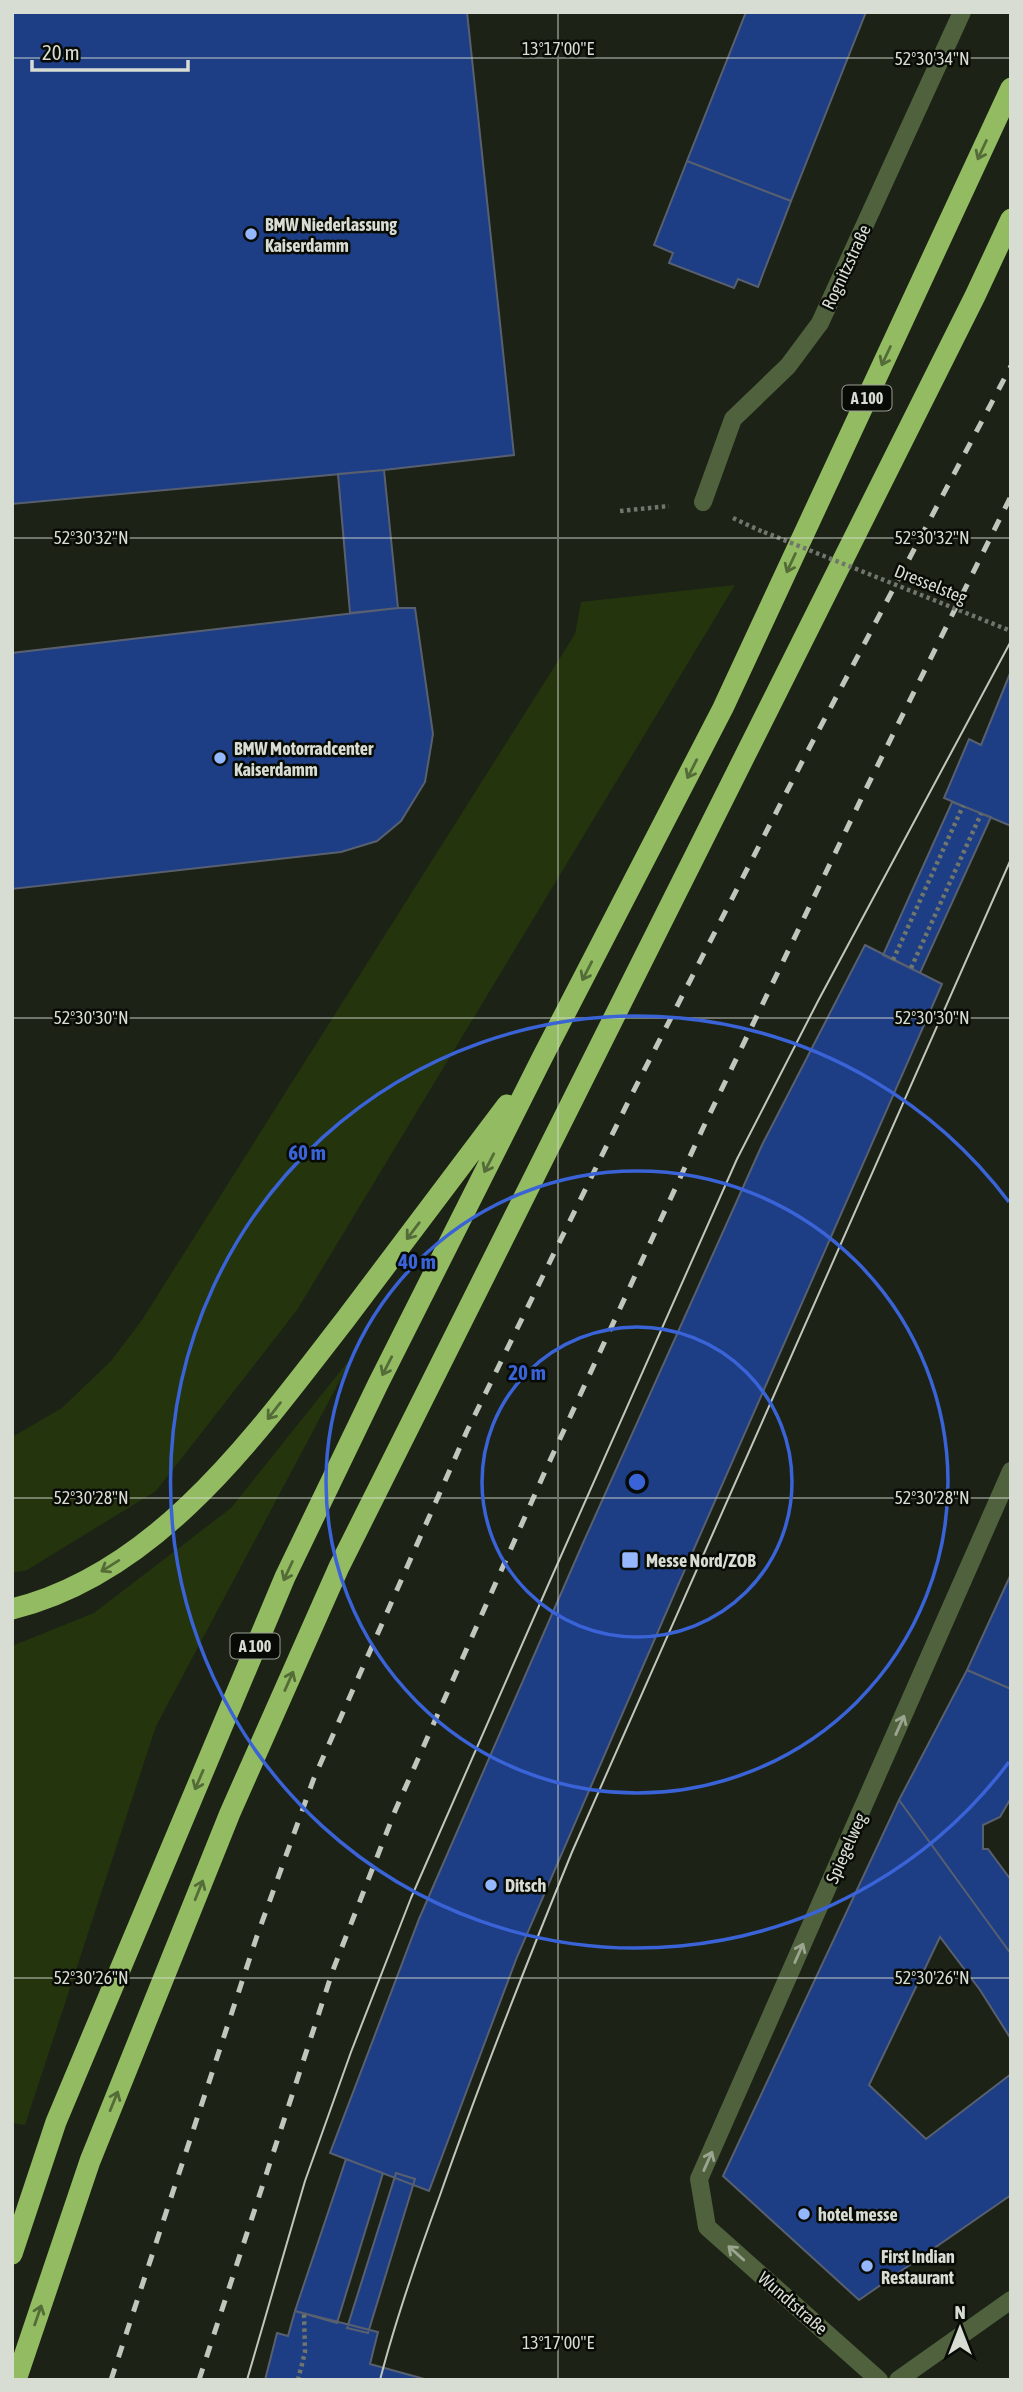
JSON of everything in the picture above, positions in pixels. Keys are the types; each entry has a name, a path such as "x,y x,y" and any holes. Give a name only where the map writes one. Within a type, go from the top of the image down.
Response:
{"highway":[{"name":"A 100","path":"12,2254 56,2122 285,1577 384,1372 542,1058 723,708 1011,88"},
{"name":"A 100","path":"16,2380 90,2161 230,1813 339,1567 969,309 1011,219"},
{"path":"12,1609 75,1588 135,1550 185,1508 251,1440 411,1234 542,1058"}],"street":[{"name":"Rognitzstraße","path":"703,502 733,419 788,366 820,323 962,12"},
{"name":"Spiegelweg","path":"707,2227 699,2179 1011,1471"},
{"name":"Wundtstraße","path":"707,2227 879,2380"},
{"path":"898,2380 1011,2300"}],"path":[{"path":"620,512 703,502"},
{"name":"Dresselsteg","path":"741,523 1011,631"},
{"path":"893,960 963,806"},
{"path":"911,968 981,814"},
{"path":"298,2380 305,2352 304,2313"}],"green space":[{"path":"735,585 297,1310 156,1491 27,1570 12,1573 12,1437 62,1408 111,1361 142,1320 575,634 581,602"},
{"path":"354,1354 156,1726 25,2125 12,2123 12,1646 94,1613 231,1508"}],"building":[{"name":"BMW Niederlassung Kaiserdamm","path":"12,12 467,12 514,455 384,470 12,504"},
{"path":"746,12 866,12 791,201 687,161"},
{"path":"687,161 791,201 758,287 738,279 734,288 669,263 673,253 654,245"},
{"path":"384,470 398,608 350,613 338,474"},
{"name":"BMW Motorradcenter Kaiserdamm","path":"415,608 433,734 425,782 401,821 377,841 341,852 12,889 12,653"},
{"path":"1011,671 1011,826 944,798 969,739 981,745"},
{"path":"952,802 991,817 920,973 883,955"},
{"path":"865,945 942,984 517,1957 429,2191 330,2153 419,1919 583,1543 762,1145"},
{"path":"1011,1574 1011,1689 967,1670"},
{"path":"967,1670 1011,1689 1011,1798 1000,1817 983,1825 983,1849 988,1849 1011,1880 1011,1954 899,1800"},
{"path":"899,1800 1011,1954 1011,2039 980,1990 940,1937 869,2085 926,2139 1011,2074 1011,2195 859,2300 723,2176"},
{"path":"346,2159 383,2173 337,2323 295,2311"},
{"path":"396,2173 415,2179 368,2333 347,2328"},
{"path":"295,2311 378,2332 370,2364 428,2380 265,2380 277,2333 288,2336"}],"tram line":[{"path":"247,2380 305,2181 351,2052 411,1898 549,1583 737,1159 818,1001 1011,641"},
{"path":"380,2380 407,2288 455,2154 503,2024 572,1852 1011,859"}],"railway":[{"path":"111,2380 257,1936 314,1778 467,1431 632,1094 804,758 1011,366"},
{"path":"199,2380 333,1970 395,1811 547,1467 703,1128 1011,496"}],"place":[{"name":"BMW Niederlassung Kaiserdamm","path":"251,234"},
{"name":"BMW Motorradcenter Kaiserdamm","path":"220,758"},
{"name":"Messe Nord/ZOB","path":"630,1560"},
{"name":"Ditsch","path":"491,1885"},
{"name":"hotel messe","path":"804,2214"},
{"name":"First Indian Restaurant","path":"867,2266"}]}
